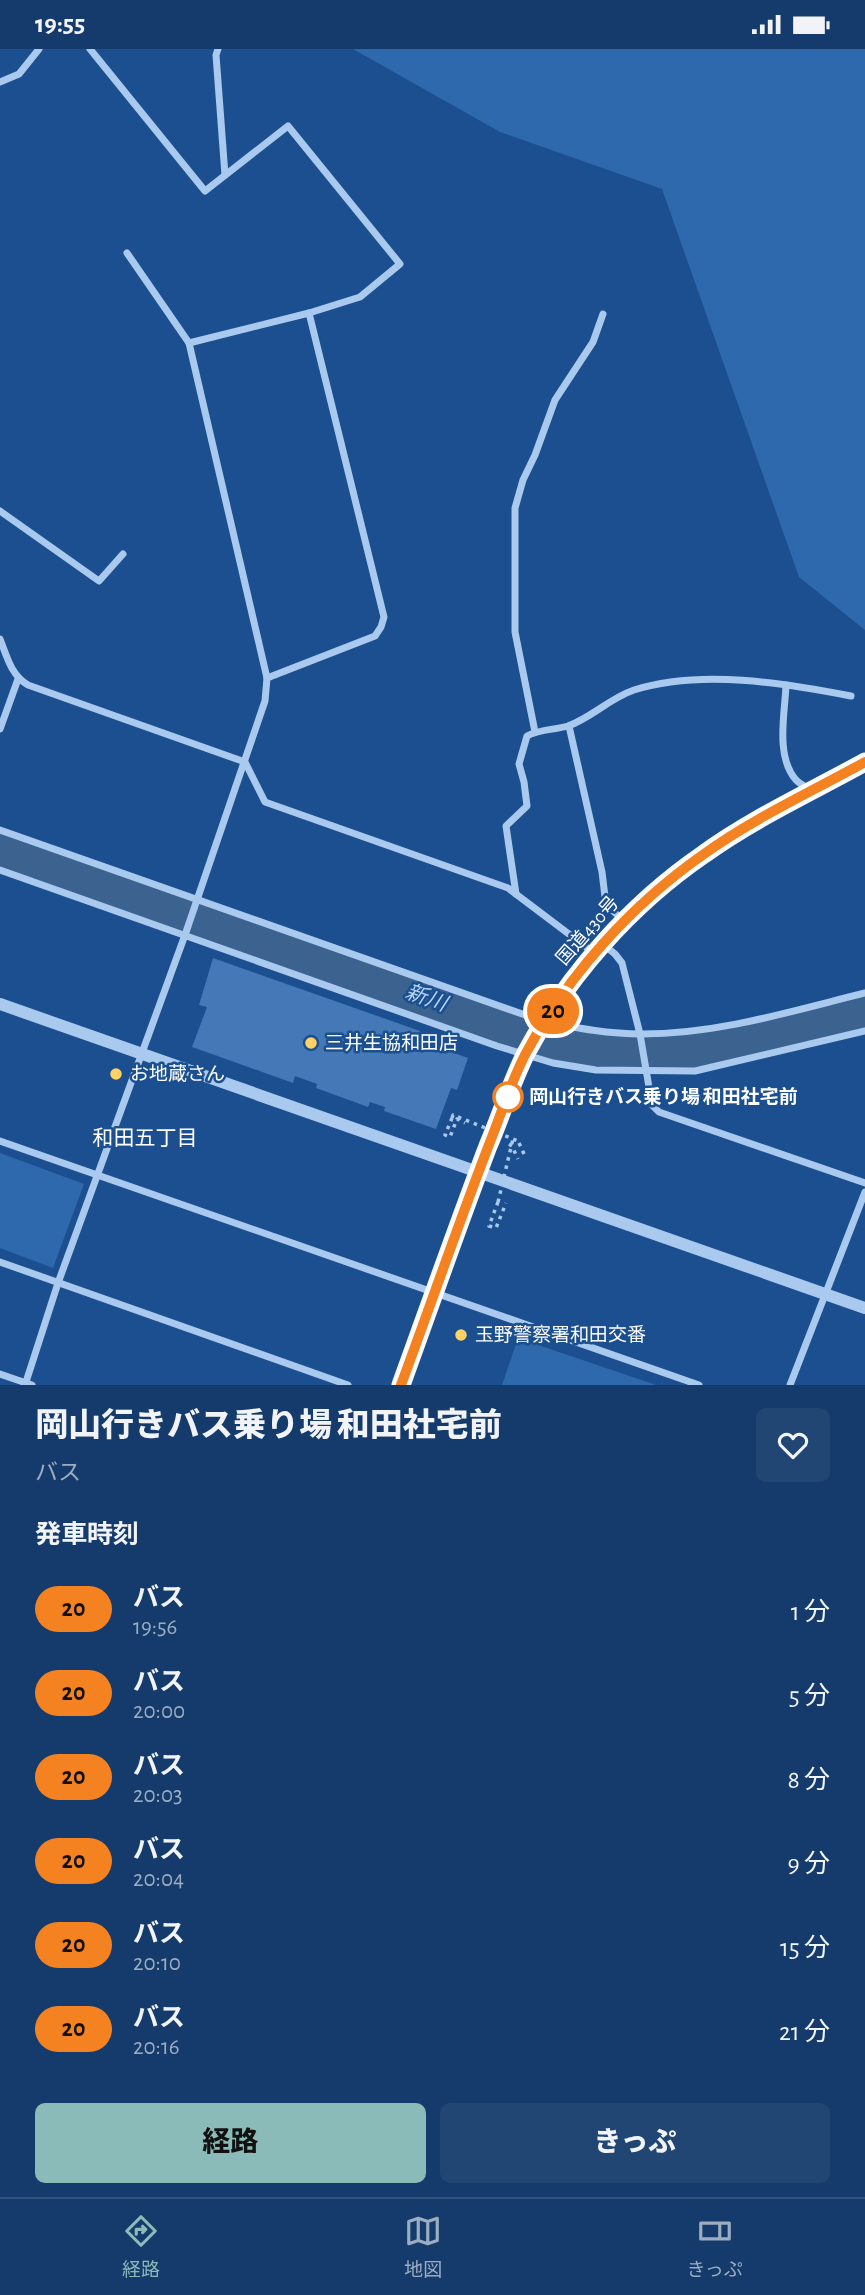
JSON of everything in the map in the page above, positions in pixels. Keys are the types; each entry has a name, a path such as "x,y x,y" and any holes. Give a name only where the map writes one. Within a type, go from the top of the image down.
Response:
{"highway":[{"name":"国道430号","path":"401,1385 478,1173 536,1036 598,949 663,885 704,854 746,827 865,762"}],"street":[{"path":"0,82 19,74 40,49"},
{"path":"90,49 205,191 288,125 400,264 360,297 309,313 189,343"},
{"path":"218,49 216,55 225,175"},
{"path":"0,1374 28,1384 58,1283 188,926 265,701 268,678 189,343 127,253"},
{"path":"268,678 375,636 384,617 309,313"},
{"path":"535,732 516,632 516,508 523,480 555,400 593,342 603,314"},
{"path":"0,511 99,581 123,554"},
{"path":"0,639 18,679 28,685 244,762 264,801 508,888 598,949 615,954 622,963 640,1037 652,1105 659,1112 865,1183"},
{"path":"0,729 18,679"},
{"path":"516,894 506,826 527,806 519,764 527,736 569,726 630,691 652,685 709,679 786,685 852,696"},
{"path":"786,685 784,746 787,764 796,779 812,791"},
{"path":"569,726 602,873 606,905 624,921"},
{"path":"0,830 196,900 536,1036 553,1063 596,1070 695,1071 865,1031"},
{"path":"0,870 184,935 536,1036 582,1029 640,1037 704,1030 744,1023 865,993"},
{"path":"0,1004 865,1307"},
{"path":"0,1141 698,1385"},
{"path":"790,1385 865,1192"},
{"path":"0,1262 348,1385"}],"path":[{"path":"465,1123 457,1119 450,1137 445,1135 453,1115 517,1141 525,1156"},
{"path":"505,1204 496,1229 489,1226 498,1202 513,1139"},
{"path":"513,1146 519,1159"}],"shaded area":[{"path":"353,49 865,49 865,630 799,577 662,189 500,132"},
{"path":"0,1153 84,1184 53,1268 0,1248"},
{"path":"518,1338 656,1385 502,1385"}],"building":[{"name":"三井生協和田店","path":"213,958 420,1031 417,1040 468,1058 457,1090 451,1088 436,1129 384,1111 385,1107 370,1102 368,1107 316,1088 317,1084 295,1076 293,1083 192,1047 207,1007 199,1005"}],"waterway":[{"name":"新川","path":"0,851 555,1043 634,1051 712,1048 865,1009"}],"bus line":[{"name":"20","path":"401,1385 519,1067 530,1045 575,978 617,928 663,885 704,854 746,827 865,762"}],"place":[{"name":"三井生協和田店","path":"311,1043"},
{"name":"お地蔵さん","path":"116,1074"},
{"name":"岡山行きバス乗り場 和田社宅前","path":"508,1097"},
{"name":"玉野警察署和田交番","path":"461,1335"}],"district":[{"name":"和田五丁目","path":"145,1138"}]}
